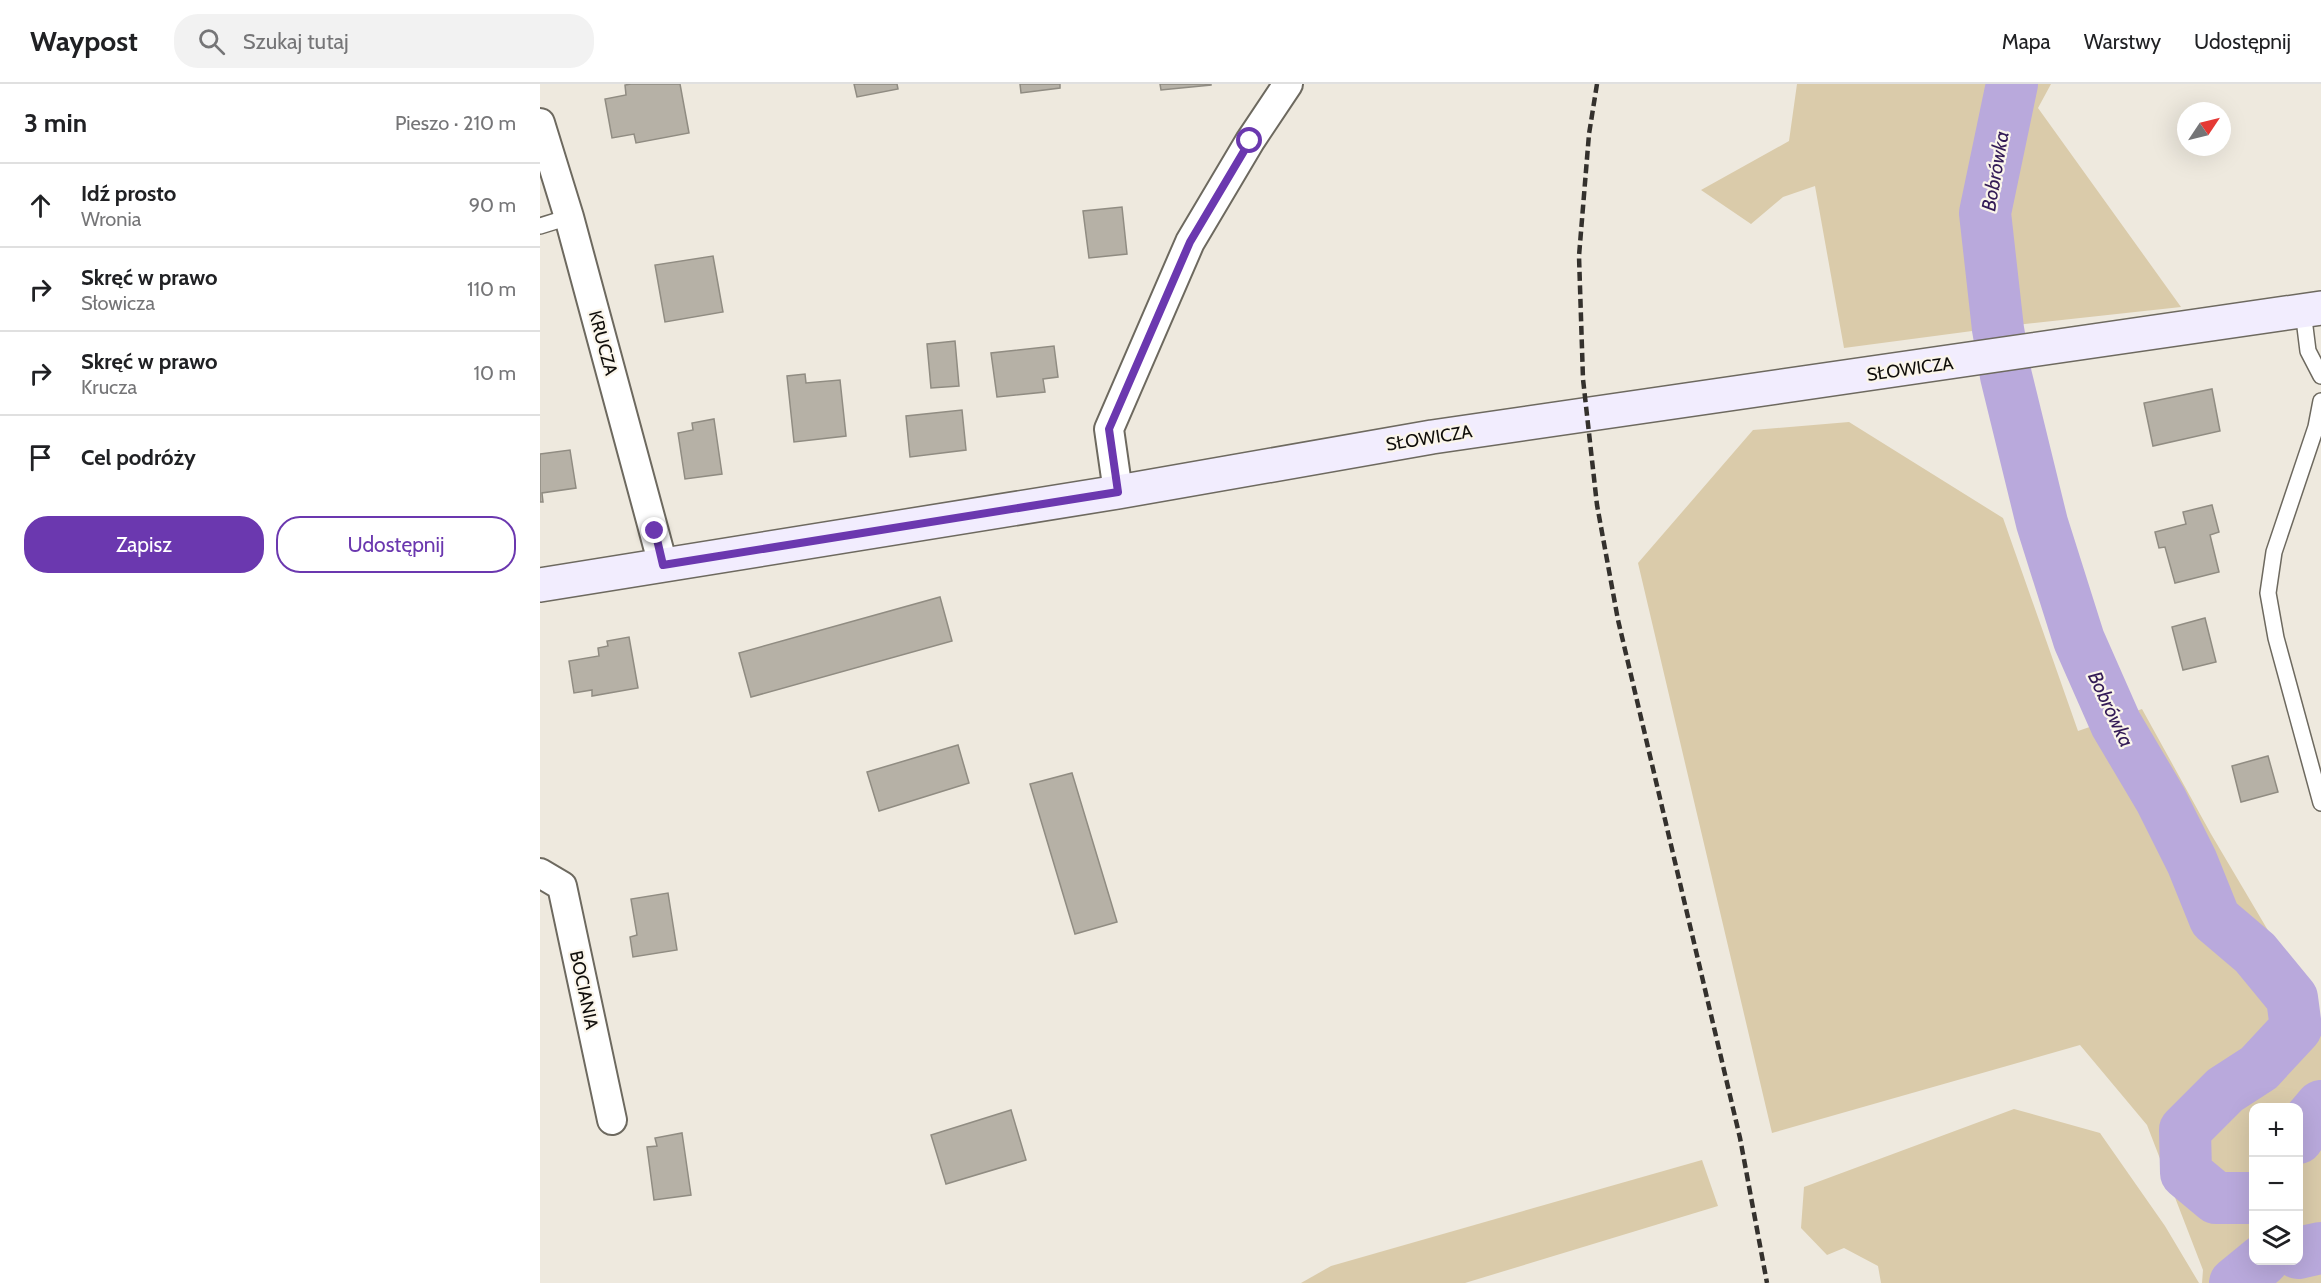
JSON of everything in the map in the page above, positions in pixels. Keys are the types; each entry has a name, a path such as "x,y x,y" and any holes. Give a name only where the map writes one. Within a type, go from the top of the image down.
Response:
{"street":[{"path":"1118,492 1109,429 1190,242 1250,141 1288,84"},
{"name":"KRUCZA","path":"540,123 569,217 663,565"},
{"name":"SŁOWICZA","path":"540,585 1118,492 1432,437 2312,310"},
{"name":"BOCIANIA","path":"540,873 562,886 612,1120"}],"lane":[{"path":"540,226 569,217"},
{"path":"2312,310 2308,351 2321,376"},
{"path":"2321,401 2316,427 2274,552 2268,592 2277,638 2321,803"}],"shaded area":[{"path":"1797,84 2051,84 2038,108 2181,307 2025,324 1844,348 1815,186 1783,197 1751,224 1701,190 1789,141"},
{"path":"1849,422 2003,518 2078,731 2142,709 2211,834 2321,1020 2321,1283 2202,1283 2203,1270 2147,1125 2080,1045 1772,1133 1638,563 1753,430"},
{"path":"2014,1109 2100,1133 2165,1226 2199,1283 1881,1283 1878,1266 1844,1248 1827,1255 1801,1228 1804,1187"},
{"path":"1702,1160 1718,1206 1465,1283 1301,1283 1331,1266"}],"building":[{"path":"680,84 689,133 636,143 634,134 612,138 605,99 626,95 625,85"},
{"path":"854,84 897,84 898,89 857,97"},
{"path":"1020,84 1060,84 1060,88 1021,93"},
{"path":"1160,84 1211,84 1211,85 1161,90"},
{"path":"1122,207 1127,254 1089,258 1083,211"},
{"path":"713,256 723,312 665,322 655,265"},
{"path":"955,341 959,386 931,388 927,344"},
{"path":"1054,346 1058,377 1043,379 1045,392 997,397 991,353"},
{"path":"805,374 806,383 840,380 846,436 794,442 787,376"},
{"path":"2212,389 2220,431 2153,446 2144,403"},
{"path":"962,410 966,450 910,457 906,416"},
{"path":"714,419 722,474 685,479 678,433 693,430 692,423"},
{"path":"570,450 576,488 542,493 543,502 540,502 540,454"},
{"path":"2212,505 2219,532 2210,535 2219,572 2175,583 2165,547 2159,548 2155,532 2186,524 2183,512"},
{"path":"940,597 952,641 751,697 739,653"},
{"path":"2205,618 2216,662 2183,670 2172,627"},
{"path":"629,637 638,688 592,696 592,690 574,693 569,661 599,656 598,648 608,646 607,641"},
{"path":"958,745 969,783 879,811 867,772"},
{"path":"2268,756 2278,792 2241,802 2232,766"},
{"path":"1072,773 1117,922 1075,934 1030,784"},
{"path":"668,893 677,950 633,957 630,937 637,935 631,899"},
{"path":"1011,1110 1026,1160 946,1184 931,1135"},
{"path":"682,1133 691,1195 654,1200 647,1147 657,1146 655,1138"}],"waterway":[{"name":"Bobrówka","path":"2012,84 1985,213 1998,329 2006,376 2042,523 2079,640 2116,724 2161,800 2192,862 2215,919 2255,953 2292,998 2296,1028 2259,1068 2225,1090 2185,1130 2186,1173 2216,1198 2249,1198"},
{"name":"Bobrówka","path":"2303,1129 2321,1106"},
{"name":"Bobrówka","path":"2303,1252 2321,1248"},
{"name":"Bobrówka","path":"2235,1283 2257,1265"}],"railway":[{"path":"1597,84 1589,134 1579,256 1583,379 1597,505 1618,620 1740,1138 1767,1283"}],"route":[{"path":"655,531 663,565 1118,492 1109,429 1190,242 1250,141"}]}
